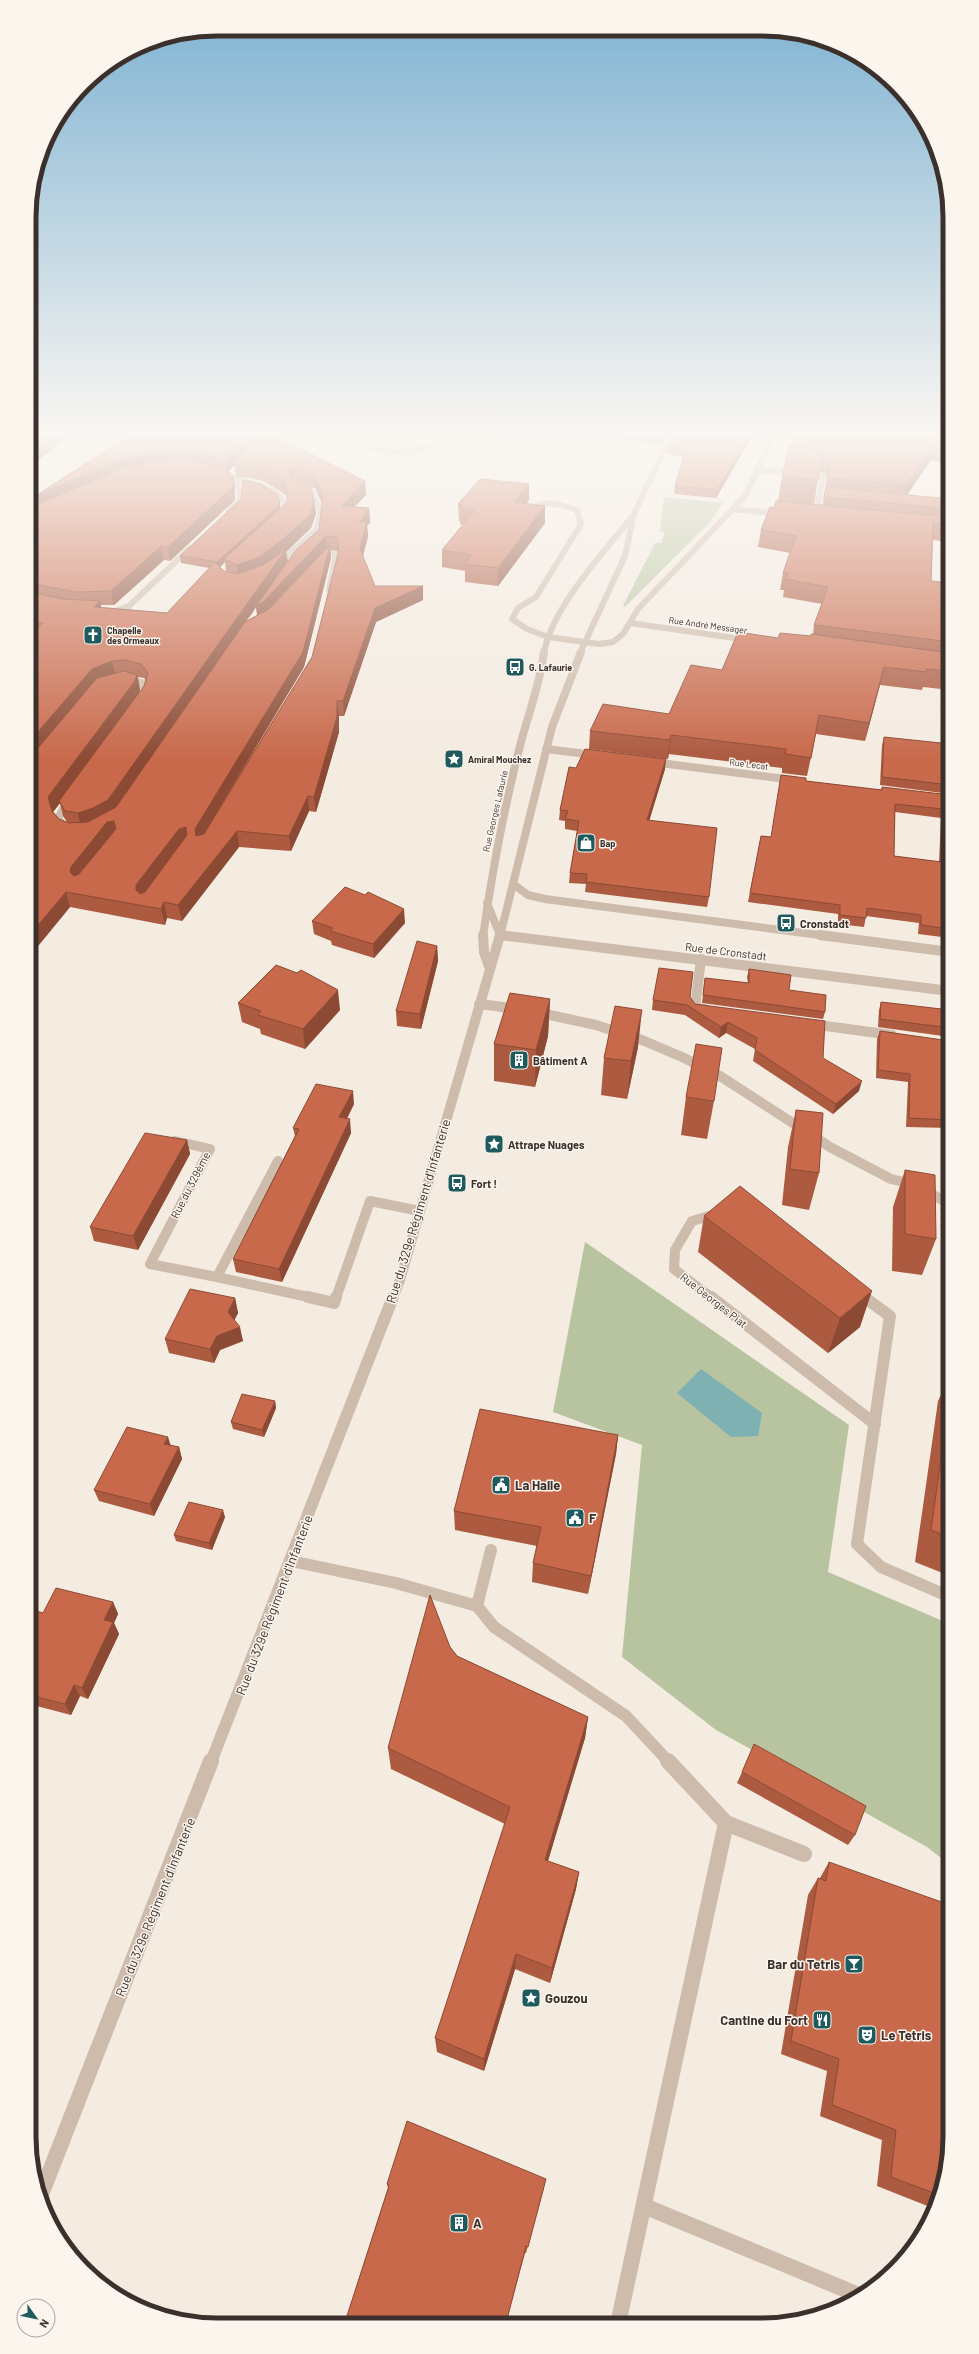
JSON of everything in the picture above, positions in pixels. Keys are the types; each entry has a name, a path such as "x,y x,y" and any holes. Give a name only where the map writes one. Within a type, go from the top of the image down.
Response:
{"street":[{"path":"270,571 304,541"},
{"path":"301,554 316,541"},
{"path":"571,541 536,597 518,608 512,619 527,629 548,637 599,644 613,642 623,634 638,609 703,541"},
{"name":"Rue Georges Lafaurie","path":"490,969 484,952 483,936 487,902 519,753 542,666 541,657 548,637 599,558 613,541"},
{"name":"Rue Georges Lafaurie","path":"500,935 546,749 571,674 625,556 628,541"},
{"path":"103,613 114,612 129,606 195,544"},
{"path":"315,570 330,553 336,554 335,567 328,596"},
{"name":"Rue André Messager","path":"630,623 758,641"},
{"path":"116,680 135,680 142,683 146,689 138,704"},
{"path":"546,749 607,756"},
{"name":"Rue Lecat","path":"646,761 802,781"},
{"path":"72,832 60,826 57,815 75,791"},
{"path":"513,884 528,895 545,900 943,951"},
{"path":"487,902 500,935"},
{"name":"Rue de Cronstadt","path":"500,935 943,990"},
{"name":"Rue du 329e Régiment d'Infanterie","path":"43,2188 400,1280 500,935"},
{"path":"701,959 695,1008 710,1010"},
{"path":"479,1004 554,1014 596,1025 642,1040 720,1076 830,1147 891,1179 912,1184 943,1200"},
{"path":"803,1023 904,1036"},
{"name":"Rue du 329ème","path":"161,1137 210,1149 150,1264 218,1277 334,1303 370,1201 420,1211"},
{"path":"218,1277 278,1161"},
{"name":"Rue Georges Piat","path":"724,1212 692,1221 675,1250 674,1269 875,1424"},
{"path":"846,1285 890,1316 857,1544 881,1567 943,1594"},
{"path":"477,1606 491,1550"},
{"path":"291,1560 396,1583 477,1606 494,1627 626,1716 726,1823 804,1854"},
{"path":"619,2318 726,1823"},
{"path":"644,2206 854,2293"}],"green space":[{"path":"662,541 691,541 625,607 623,606 655,543 661,543"},
{"path":"585,1242 849,1425 828,1572 943,1621 943,1860 927,1847 716,1730 622,1657 642,1445 553,1412"}],"water":[{"path":"701,1369 762,1413 758,1436 731,1437 677,1393"}],"building":[{"path":"36,541 175,541 168,547 161,546 111,591 76,592 36,584"},
{"path":"196,541 240,541 217,562 180,556"},
{"path":"244,541 281,541 259,557 237,565 224,559"},
{"path":"307,541 321,541 263,602 256,606 296,550"},
{"path":"338,541 362,541 360,549 375,586 423,586 375,608 343,701 337,701 337,717 314,797 308,796 289,836 237,831 178,905 164,902 161,909 66,892 36,928 36,748 38,748 97,678 124,671 137,675 135,681 48,797 52,811 59,819 69,823 88,822 116,807 245,622 269,609 330,545 303,652 195,829 196,836 204,834 312,657 338,554","holes":["114,821 116,829 79,874 74,876 70,872 71,867 107,822","186,827 187,835 145,892 140,894 136,890 136,885 179,829"]},
{"path":"450,541 519,541 498,568 465,564 472,555 442,550"},
{"path":"794,541 932,541 931,581 943,582 943,641 814,625 828,587 785,579 788,573 783,573"},
{"path":"286,549 108,800 93,808 78,813 65,811 59,801 144,686 148,673 141,664 125,660 112,661 92,669 36,734 36,630 43,623 36,622 36,593 63,599 100,601 94,607 167,613 215,562 224,571 238,574 263,565"},
{"path":"738,632 778,638 780,633 811,636 811,634 943,652 943,670 926,669 926,672 884,667 869,723 819,715 811,758 785,754 786,749 671,735 670,740 590,731 603,704 669,714 691,665 722,670"},
{"path":"884,737 943,743 943,784 882,777"},
{"path":"585,749 666,759 647,820 717,828 709,897 586,882 587,874 570,873 579,821 565,819 568,811 560,810 569,767 576,768"},
{"path":"781,775 806,778 806,781 882,790 882,787 943,794 943,809 895,804 894,856 943,862 943,928 921,925 921,915 867,908 866,918 840,915 840,905 750,893 761,836 771,837"},
{"path":"943,809 943,854 942,854"},
{"path":"345,887 365,895 368,892 404,909 373,944 330,931 333,928 312,921"},
{"path":"417,941 437,946 420,1014 396,1011"},
{"path":"276,965 297,973 301,970 338,990 303,1029 258,1015 261,1011 238,1003"},
{"path":"659,968 693,972 690,997 695,1004 825,1021 823,1058 862,1081 836,1104 755,1050 757,1038 728,1022 721,1027 687,1005 653,1000"},
{"path":"749,969 791,975 789,990 826,995 825,1012 703,995 705,978 749,983"},
{"path":"510,993 550,999 536,1050 494,1044"},
{"path":"881,1002 943,1009 943,1027 880,1019"},
{"path":"615,1006 642,1010 631,1061 604,1058"},
{"path":"880,1031 943,1040 943,1120 909,1118 910,1074 878,1070"},
{"path":"696,1044 722,1048 714,1101 686,1097"},
{"path":"316,1084 353,1091 339,1117 350,1119 279,1269 233,1259 299,1129 293,1128"},
{"path":"796,1110 823,1113 819,1173 790,1169"},
{"path":"145,1133 187,1140 133,1236 90,1227"},
{"path":"905,1170 935,1175 936,1239 905,1234"},
{"path":"740,1186 872,1291 840,1318 704,1216"},
{"path":"190,1289 235,1298 228,1312 240,1327 217,1336 210,1349 165,1339"},
{"path":"242,1394 275,1401 262,1430 231,1422"},
{"path":"480,1409 618,1435 591,1576 533,1563 541,1527 454,1511"},
{"path":"127,1427 168,1437 164,1444 179,1447 150,1504 94,1490"},
{"path":"943,1444 943,1534 931,1530"},
{"path":"189,1502 223,1510 209,1543 174,1535"},
{"path":"56,1588 113,1602 104,1620 113,1622 82,1688 74,1685 65,1704 36,1697 36,1611 43,1613"},
{"path":"430,1595 450,1647 457,1656 588,1717 545,1860 579,1872 552,1968 516,1954 484,2059 435,2038 510,1807 388,1748"},
{"path":"754,1744 866,1806 855,1835 742,1772"},
{"name":"Le Tetris","path":"829,1862 943,1903 943,2148 940,2172 934,2193 891,2177 896,2130 832,2105 839,2059 791,2041 818,1878 826,1881"},
{"name":"A","path":"407,2121 546,2179 528,2247 526,2246 507,2318 346,2318 389,2186 387,2184"}],"place":[{"name":"Chapelle des Ormeaux","path":"93,635"},
{"name":"G. Lafaurie","path":"515,667"},
{"name":"Amiral Mouchez","path":"454,759"},
{"name":"Bap","path":"586,843"},
{"name":"Cronstadt","path":"786,923"},
{"name":"Bâtiment A","path":"519,1060"},
{"name":"Attrape Nuages","path":"494,1144"},
{"name":"Fort !","path":"457,1183"},
{"name":"La Halle","path":"501,1485"},
{"name":"F","path":"575,1518"},
{"name":"Bar du Tetris","path":"854,1964"},
{"name":"Gouzou","path":"531,1998"},
{"name":"Cantine du Fort","path":"822,2020"},
{"name":"Le Tetris","path":"867,2035"},
{"name":"A","path":"459,2223"}]}
